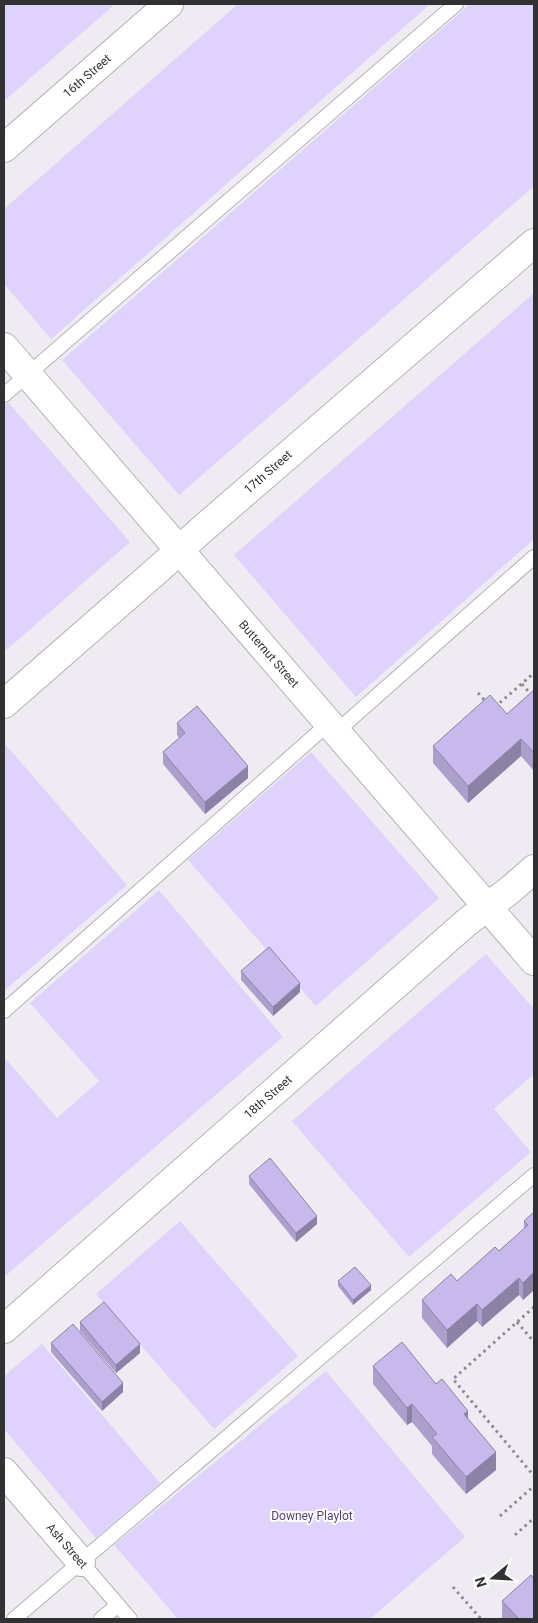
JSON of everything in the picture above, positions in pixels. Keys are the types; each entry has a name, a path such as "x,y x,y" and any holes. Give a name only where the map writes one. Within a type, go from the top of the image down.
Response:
{"street":[{"name":"16th Street","path":"4,148 170,4"},
{"name":"17th Street","path":"4,704 534,243"},
{"name":"Butternut Street","path":"4,347 534,961"},
{"name":"18th Street","path":"4,1329 468,922 534,869"},
{"name":"Ash Street","path":"4,1472 81,1562"}],"lane":[{"path":"4,395 456,4"},
{"path":"4,1011 332,728 534,557"},
{"path":"14,1619 534,1175"},
{"name":"Ash Street","path":"81,1562 130,1619"},
{"path":"101,1619 118,1605"}],"path":[{"path":"492,710 534,673"},
{"path":"522,684 534,698"},
{"path":"478,693 487,704"},
{"path":"534,1307 453,1379 534,1476"},
{"path":"517,1322 534,1342"},
{"path":"500,1516 534,1486"},
{"path":"515,1535 534,1518"},
{"path":"453,1587 481,1619"}],"green space":[{"path":"4,4 115,4 4,101"},
{"path":"238,4 430,4 51,339 4,284 4,209"},
{"path":"470,4 534,4 534,186 179,495 62,360"},
{"path":"534,293 534,539 356,697 234,555"},
{"path":"8,402 130,542 4,652 4,406"},
{"path":"6,745 127,885 4,991 4,747"},
{"path":"311,752 439,898 316,1006 188,860"},
{"path":"159,890 283,1037 4,1277 4,1057 57,1118 99,1081 30,1003"},
{"path":"486,954 534,1009 534,1074 494,1109 531,1152 409,1257 292,1121"},
{"path":"180,1221 298,1356 214,1429 96,1294"},
{"path":"42,1344 160,1483 96,1538 4,1429 4,1376"},
{"name":"Downey Playlot","path":"326,1371 465,1537 370,1619 178,1619 114,1545"}],"building":[{"path":"534,690 534,753 521,739 468,786 433,746 490,695 507,714"},
{"path":"197,706 248,766 205,802 163,752 185,733 177,723"},
{"path":"269,947 300,983 273,1007 241,971"},
{"path":"270,1158 317,1216 296,1233 249,1176"},
{"path":"534,1212 534,1272 523,1283 519,1278 482,1310 477,1304 447,1330 422,1300 451,1274 457,1281 495,1247 499,1251 528,1225 524,1221"},
{"path":"355,1267 371,1285 353,1300 338,1281"},
{"path":"104,1302 140,1344 116,1365 80,1322"},
{"path":"73,1324 123,1383 102,1402 51,1343"},
{"path":"402,1342 436,1384 442,1379 468,1411 464,1414 496,1452 466,1477 432,1437 437,1434 412,1404 407,1408 373,1366"},
{"path":"531,1575 534,1579 534,1619 519,1619 502,1601"}]}
